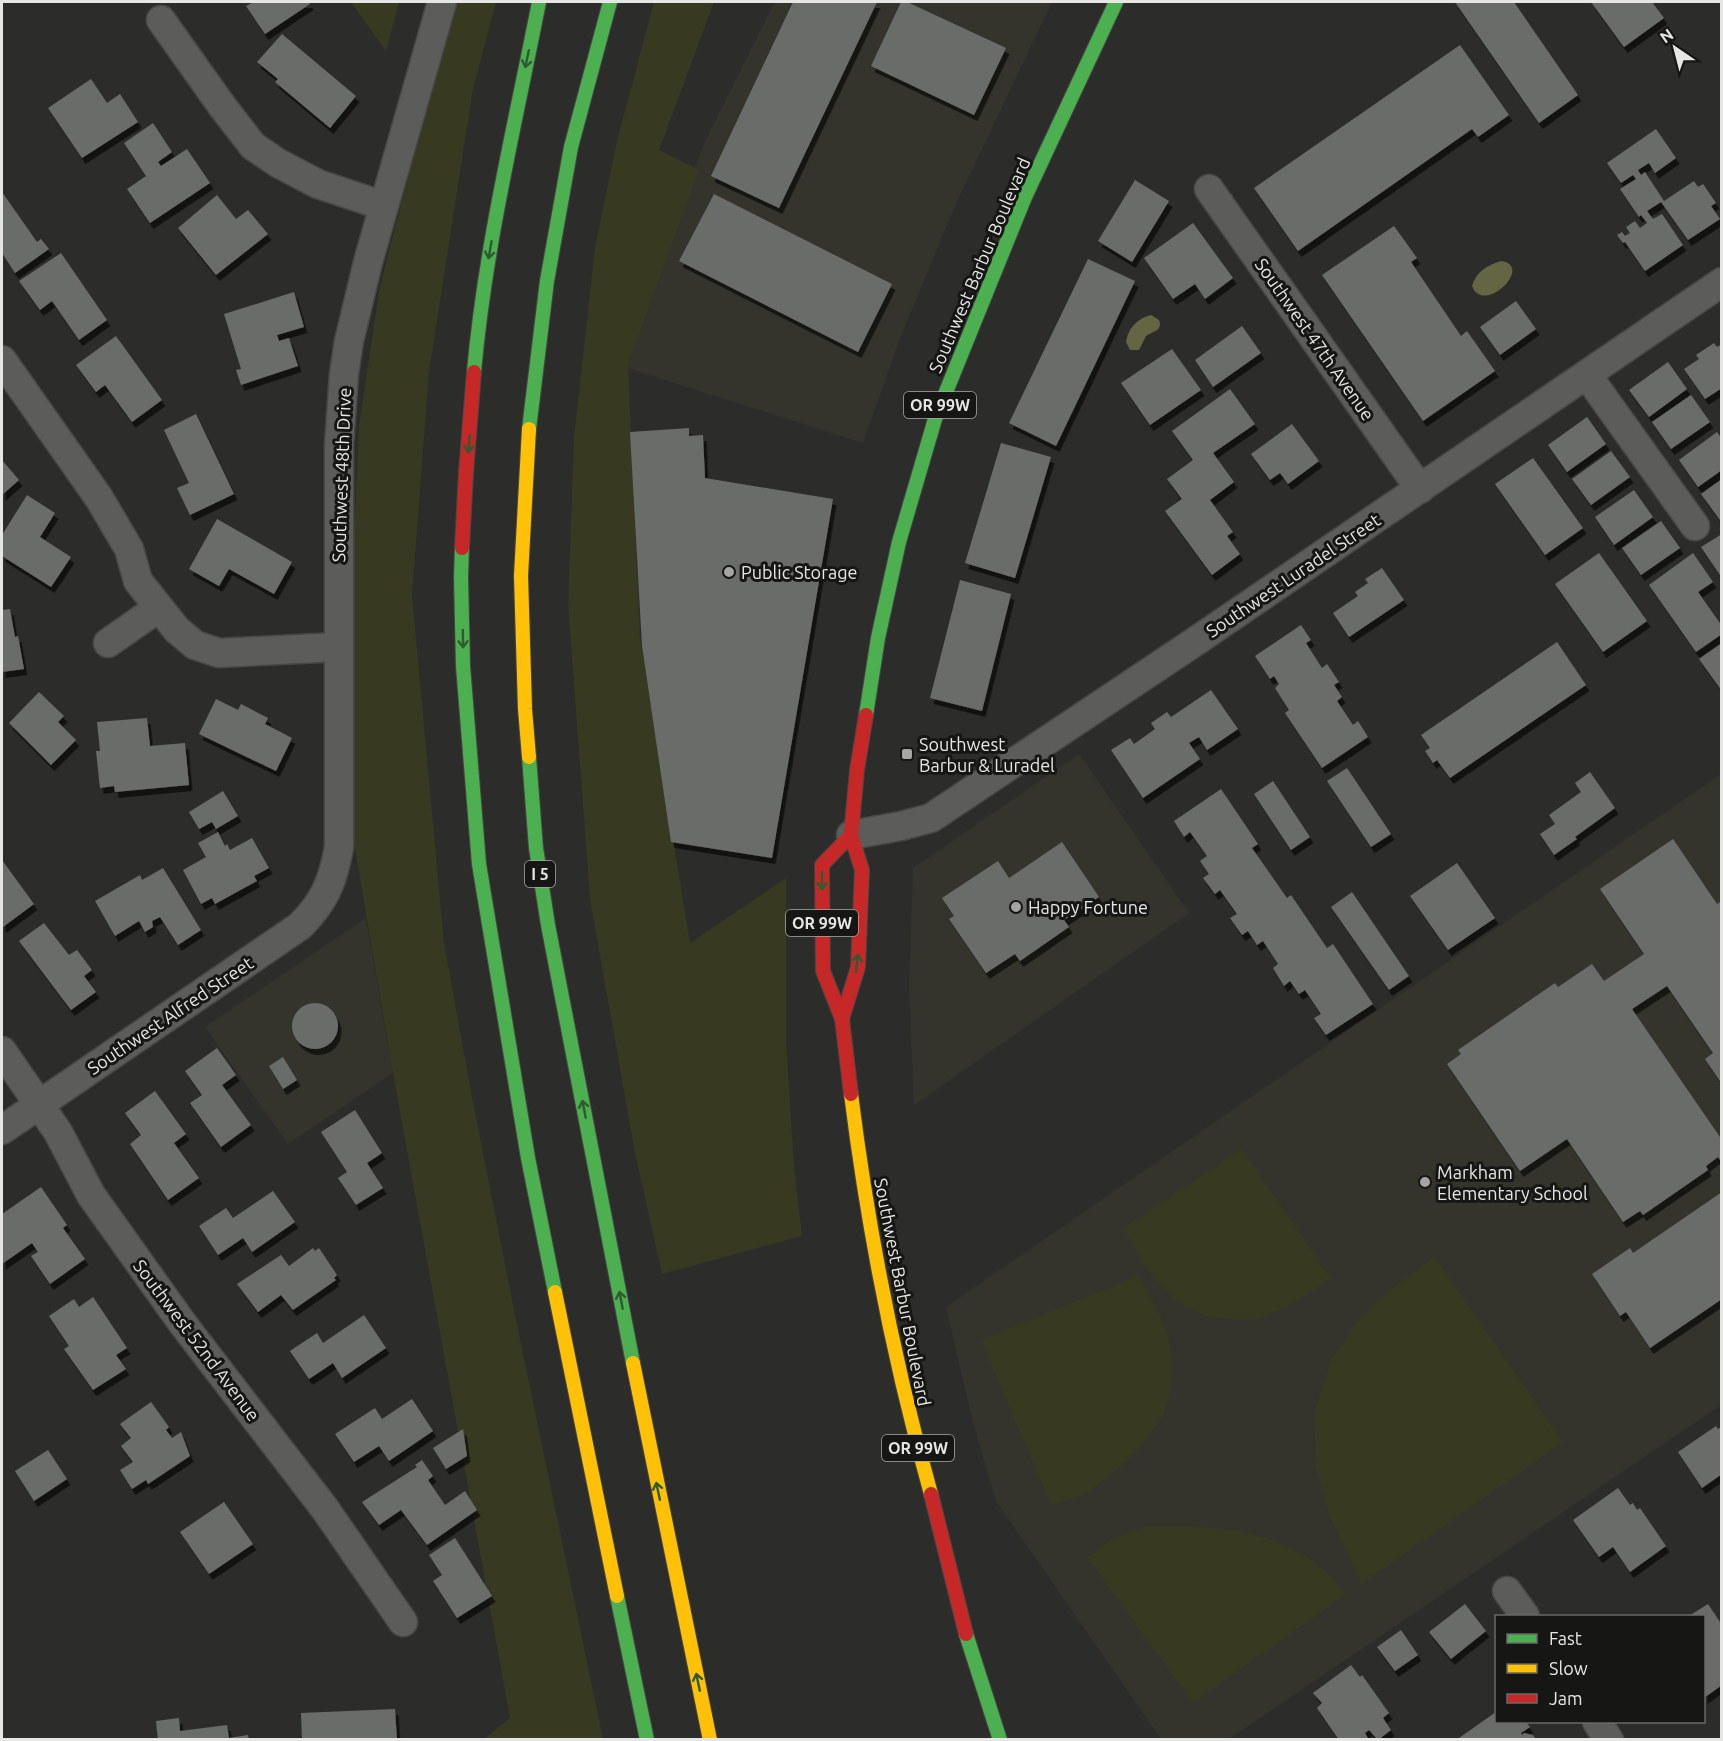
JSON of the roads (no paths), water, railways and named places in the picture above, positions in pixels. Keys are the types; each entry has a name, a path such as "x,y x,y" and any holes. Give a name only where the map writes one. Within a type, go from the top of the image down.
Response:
{"main road":[{"path":"539,2 489,254 479,316 466,472 462,566 463,666 479,864 503,1016 528,1158 647,1740"},
{"name":"I 5","path":"610,2 572,147 547,281 530,409 521,576 525,709 536,848 548,925 653,1467 710,1740"},
{"name":"Southwest Barbur Boulevard","path":"842,1019 858,968 862,870 851,835 857,770 878,638 899,542 935,419 963,346 1025,197 1116,2"},
{"name":"Southwest Barbur Boulevard","path":"851,835 822,865 823,971 842,1019 858,1151 872,1241 888,1321 961,1617 1000,1740"}],"street":[{"name":"Southwest 48th Drive","path":"328,889 335,871 339,847 339,445 349,341 368,262 442,2"},
{"path":"161,20 253,146 278,163 318,184 384,206"},
{"name":"Southwest 47th Avenue","path":"1209,189 1420,489"},
{"name":"Southwest Luradel Street","path":"851,835 931,818 1420,489 1722,282"},
{"path":"2,360 99,498 129,549 138,581 177,630 195,645 219,653 338,647"},
{"path":"1587,375 1695,526"},
{"path":"108,643 158,608"},
{"name":"Southwest Alfred Street","path":"2,1130 300,926 313,913 328,889"},
{"name":"Southwest 52nd Avenue","path":"2,1051 65,1143 91,1195 183,1324 325,1509 403,1622"},
{"path":"1507,1591 1524,1615"},
{"path":"1598,1723 1610,1740"}],"place":[{"name":"Public Storage","path":"729,572"},
{"name":"Southwest Barbur & Luradel","path":"907,754"},
{"name":"Happy Fortune","path":"1016,907"},
{"name":"Markham Elementary School","path":"1425,1182"}]}
